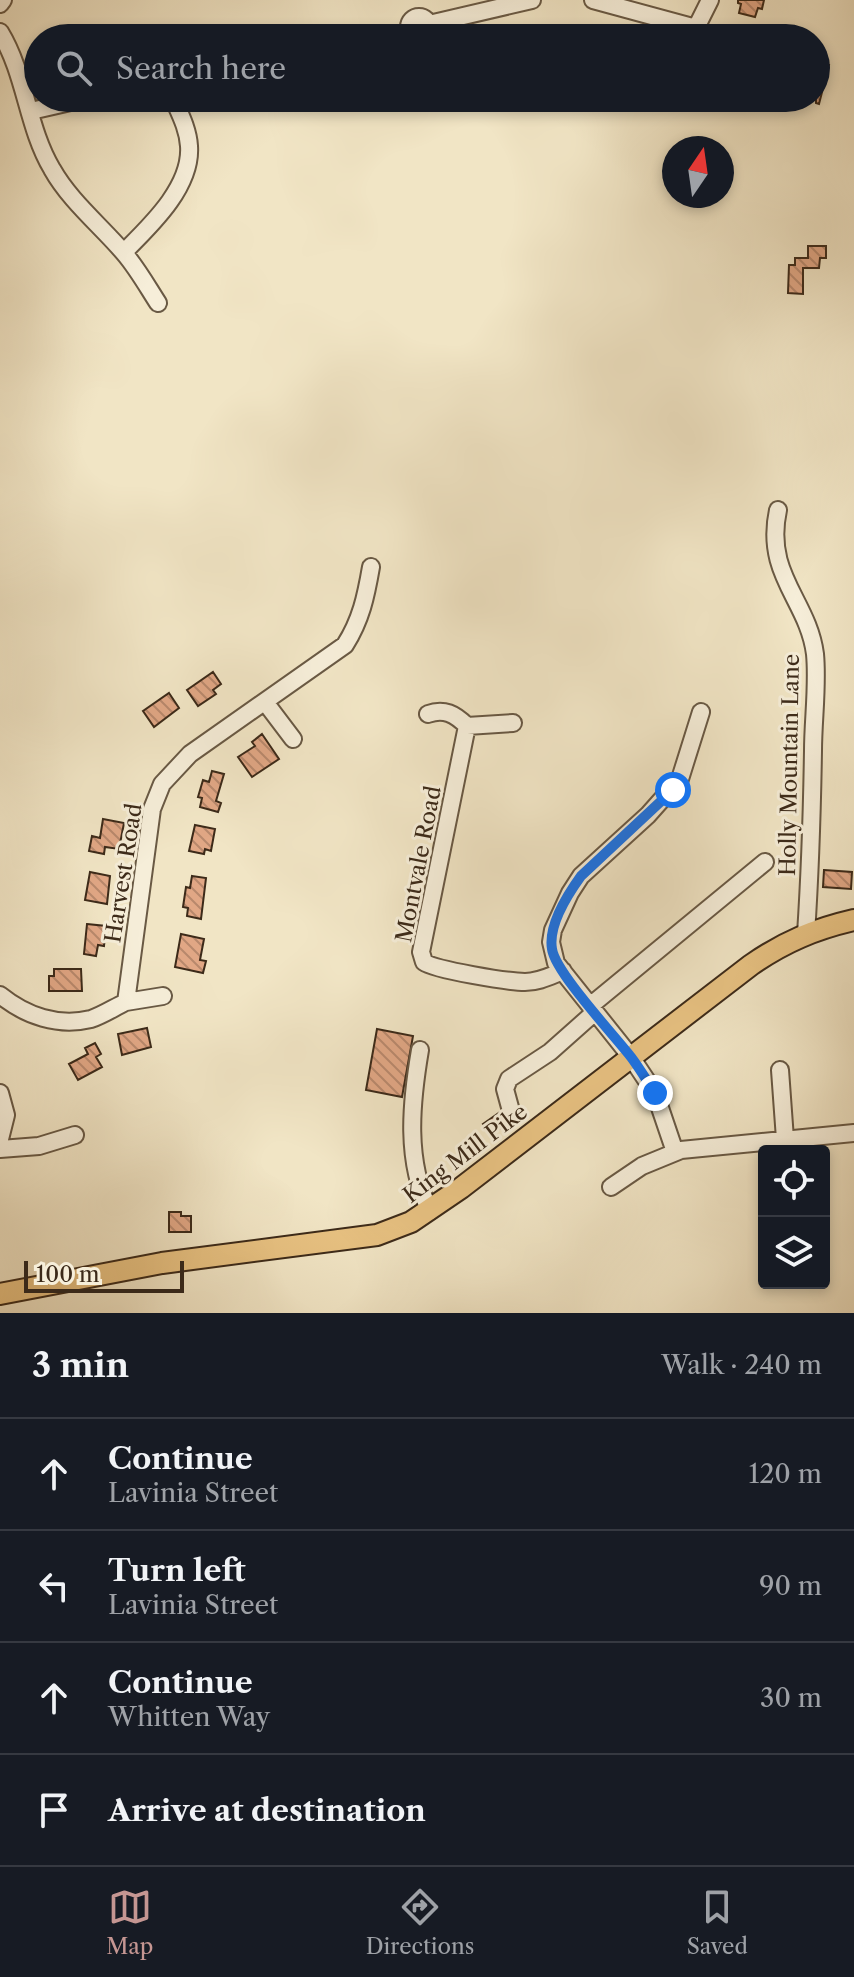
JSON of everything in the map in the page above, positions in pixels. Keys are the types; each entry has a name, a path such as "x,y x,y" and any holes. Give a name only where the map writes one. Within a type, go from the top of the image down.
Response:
{"main road":[{"name":"King Mill Pike","path":"0,1294 162,1263 377,1235 411,1222 430,1211 751,965 782,944 854,920"}],"street":[{"path":"429,24 532,0"},
{"path":"593,0 681,24"},
{"path":"698,24 710,0"},
{"path":"0,32 24,89"},
{"path":"31,112 42,149 61,184 124,252 158,303"},
{"path":"124,252 177,189 188,160 187,132 179,112"},
{"name":"Holly Mountain Lane","path":"778,510 775,534 780,568 808,627 815,659 806,934"},
{"name":"Harvest Road","path":"126,1002 152,809 162,784 190,754 345,645 357,626 371,567"},
{"path":"265,702 293,739"},
{"path":"428,714 444,711 467,726 513,723"},
{"path":"675,1152 655,1093 631,1057 556,963 551,942 553,930 581,876 648,815 680,779 701,712"},
{"name":"Montvale Road","path":"467,726 421,952 424,962 438,968 525,982 540,981 563,971"},
{"path":"511,1111 505,1089 509,1079 550,1052 592,1009 765,862"},
{"path":"1,997 30,1015 55,1021 91,1019 126,1002 163,996"},
{"path":"420,1050 414,1098 413,1151 420,1189 430,1211"},
{"path":"780,1070 785,1139"},
{"path":"0,1093 6,1108 0,1139"},
{"path":"611,1187 642,1166 675,1152 854,1133"},
{"path":"0,1149 39,1146 75,1135"}],"building":[{"path":"738,0 764,0 762,9 758,8 755,17 739,13 741,4"},
{"path":"808,246 826,246 826,258 820,258 819,268 803,268 803,294 788,293 789,265 795,265 795,258 808,258"},
{"path":"213,672 221,684 213,690 216,694 198,706 187,690"},
{"path":"169,693 179,708 154,727 143,711"},
{"path":"262,734 279,759 252,777 238,757 255,746 252,742"},
{"path":"212,771 224,774 216,801 221,803 218,812 200,807 202,798 198,797 203,780 209,782"},
{"path":"103,819 124,823 119,849 105,847 104,854 89,851 92,836 100,838"},
{"path":"195,825 215,829 211,851 205,849 204,854 189,851"},
{"path":"824,870 852,872 851,889 823,887"},
{"path":"90,872 110,876 107,904 85,900"},
{"path":"192,876 206,878 201,919 187,916 188,908 183,907 186,887 190,888"},
{"path":"87,924 106,926 104,946 98,945 96,956 84,954"},
{"path":"181,934 204,939 200,960 206,961 203,973 175,967"},
{"path":"54,969 81,969 82,991 49,991 49,976 54,976"},
{"path":"147,1028 151,1047 122,1055 118,1034"},
{"path":"377,1029 413,1036 402,1097 366,1090"},
{"path":"95,1043 101,1054 96,1057 102,1067 78,1080 69,1064 88,1054 85,1048"},
{"path":"500,1112 508,1122 491,1135 483,1124"},
{"path":"169,1212 191,1216 191,1232 169,1232"}],"route":[{"path":"655,1093 631,1057 556,963 551,942 553,930 581,876 673,790"}]}
